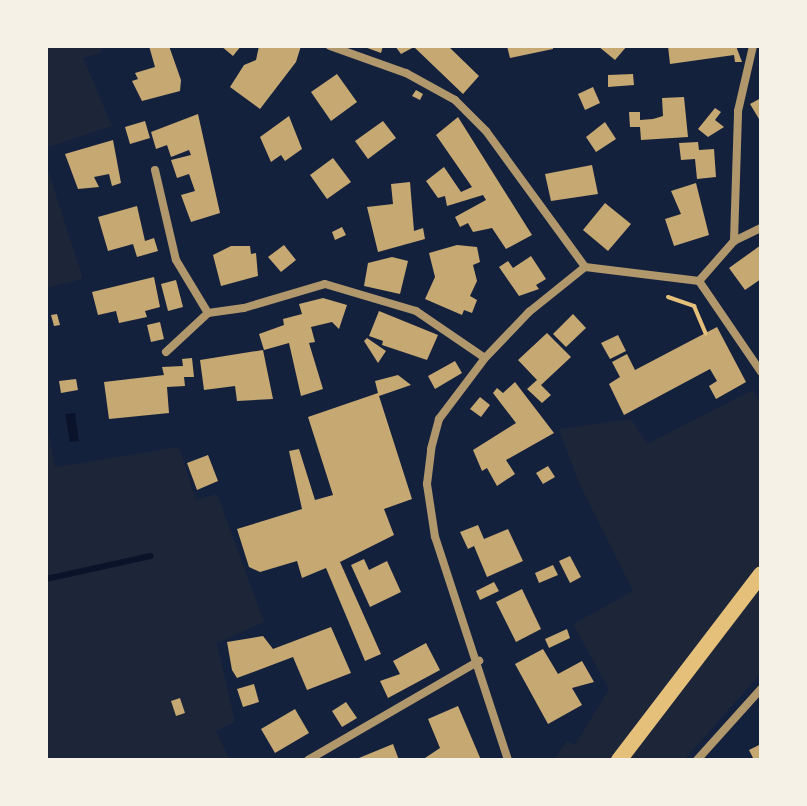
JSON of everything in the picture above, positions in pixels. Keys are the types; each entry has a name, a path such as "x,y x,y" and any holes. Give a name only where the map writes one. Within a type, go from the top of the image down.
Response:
{"main road":[{"path":"619,760 761,574"}],"street":[{"path":"330,46 406,73 455,100 486,131 585,267"},
{"path":"734,241 738,111 753,46"},
{"path":"155,170 176,260 208,313"},
{"path":"699,281 734,241 761,228"},
{"path":"508,760 479,661 435,537 427,484 439,419 485,358 529,312 585,267 699,281 761,372"},
{"path":"166,352 208,313 244,308 325,284 416,311 485,358"},
{"path":"308,760 479,661"},
{"path":"697,760 761,689"}],"path":[{"path":"668,297 694,306 706,334"}],"shaded area":[{"path":"46,46 102,46 101,53 83,58 112,126 46,148"},
{"path":"46,164 83,279 46,288"},
{"path":"753,390 761,404 761,673 684,760 554,760 567,741 575,745 609,689 573,624 633,591 580,485 559,429 631,419 647,444"},
{"path":"75,413 79,441 70,442 65,414"},
{"path":"46,420 55,467 179,447 196,500 217,494 264,622 217,643 235,722 216,731 230,760 46,760"}],"building":[{"path":"149,46 169,46 181,80 180,91 142,101 132,81 138,79 135,73 155,67"},
{"path":"221,46 241,46 233,56"},
{"path":"259,46 301,46 296,62 260,109 230,87 244,65 256,60"},
{"path":"362,46 383,46 381,53"},
{"path":"395,46 448,46 479,76 463,94 414,47 401,54"},
{"path":"507,46 553,46 553,49 510,58"},
{"path":"598,46 627,46 615,60"},
{"path":"668,46 736,46 742,62 735,62 734,55 670,64"},
{"path":"337,74 357,102 331,121 311,92"},
{"path":"633,74 634,85 608,87 608,75"},
{"path":"593,87 600,103 585,110 578,94"},
{"path":"416,90 423,94 420,100 412,96"},
{"path":"684,97 688,137 641,140 640,127 630,127 629,112 640,112 640,120 653,119 663,116 662,98"},
{"path":"761,98 761,118 759,119 750,104"},
{"path":"715,108 721,112 715,120 724,127 708,137 698,129"},
{"path":"198,114 220,213 191,222 181,195 195,191 189,174 177,178 171,160 191,155 189,150 171,157 167,145 156,149 151,132"},
{"path":"289,116 302,149 285,161 281,155 271,162 260,137"},
{"path":"458,117 532,235 506,249 492,228 473,232 468,223 460,227 455,217 486,200 483,195 447,206 445,196 438,198 426,181 444,167 461,192 472,187 436,135"},
{"path":"145,121 150,138 130,144 125,127"},
{"path":"383,121 396,138 368,159 355,141"},
{"path":"605,122 616,139 596,152 586,137"},
{"path":"113,140 121,183 112,186 109,174 94,177 99,187 78,189 65,154"},
{"path":"698,142 699,150 714,149 716,177 697,179 695,159 681,160 679,143"},
{"path":"333,158 351,182 327,199 310,175"},
{"path":"592,165 598,194 551,201 545,174"},
{"path":"410,182 414,231 423,228 425,239 378,252 367,207 393,204 391,184"},
{"path":"696,183 709,235 674,246 665,219 681,214 671,191"},
{"path":"605,203 631,224 608,251 583,230"},
{"path":"137,206 145,241 154,238 158,251 137,257 133,244 108,251 98,217"},
{"path":"342,227 346,235 335,240 332,232"},
{"path":"284,245 296,260 281,272 268,257"},
{"path":"457,245 477,247 480,262 473,265 477,281 470,296 477,300 472,313 464,310 462,315 425,299 435,277 429,253"},
{"path":"761,245 761,279 745,290 729,268"},
{"path":"231,246 250,246 251,254 256,253 258,276 221,286 213,255"},
{"path":"531,256 546,279 536,285 539,289 519,296 499,267 508,261 513,268"},
{"path":"392,257 408,261 400,294 364,286 368,263"},
{"path":"154,277 160,307 145,311 147,317 119,323 116,311 98,315 92,292"},
{"path":"176,280 183,307 168,311 161,284"},
{"path":"323,298 347,305 339,329 332,322 311,327 315,342 309,343 323,389 301,396 289,343 264,350 259,334 284,325 283,319 302,314 299,304"},
{"path":"379,311 438,335 427,360 382,345 383,341 369,336"},
{"path":"57,314 60,325 54,326 51,315"},
{"path":"573,314 586,328 566,347 553,334"},
{"path":"160,322 164,339 151,342 147,325"},
{"path":"717,327 746,382 716,399 709,386 717,381 710,369 624,415 609,384 620,377 612,362 627,354 635,370"},
{"path":"547,333 571,357 541,385 551,395 542,403 527,389 537,380 518,360"},
{"path":"618,335 626,351 610,359 601,343"},
{"path":"367,338 386,351 378,363 364,341"},
{"path":"263,350 273,399 237,401 235,386 204,390 200,360"},
{"path":"192,358 194,377 184,377 185,386 167,387 169,413 109,419 104,382 164,375 162,367 183,366 182,359"},
{"path":"455,361 462,373 435,389 428,376"},
{"path":"398,375 411,385 379,396 412,499 384,509 394,535 340,562 381,654 365,661 326,568 302,578 297,561 260,572 249,567 237,529 302,509 289,451 299,449 315,500 333,495 308,417 378,393 375,381"},
{"path":"76,379 78,390 61,393 59,381"},
{"path":"515,382 554,433 506,460 515,474 497,486 487,468 482,471 473,450 516,423 493,393 497,388 503,393"},
{"path":"480,397 490,405 481,417 470,409"},
{"path":"208,455 218,481 197,490 187,463"},
{"path":"548,466 555,477 543,484 536,473"},
{"path":"478,525 484,539 508,529 523,561 487,577 474,546 468,549 460,532"},
{"path":"570,556 581,577 570,583 559,561"},
{"path":"364,559 369,570 387,561 401,592 370,607 351,565"},
{"path":"553,565 558,575 539,583 535,573"},
{"path":"494,582 499,591 480,600 476,591"},
{"path":"522,589 541,629 516,642 496,602"},
{"path":"331,627 351,673 307,690 293,657 237,678 232,670 227,642 263,636 273,649"},
{"path":"567,629 570,638 549,648 545,639"},
{"path":"426,643 440,670 388,698 380,681 400,674 393,661"},
{"path":"543,649 558,674 582,661 594,682 572,688 582,705 548,724 515,664"},
{"path":"254,684 259,702 243,707 237,689"},
{"path":"180,698 185,713 176,716 171,701"},
{"path":"346,702 357,718 342,727 332,711"},
{"path":"458,706 481,760 422,760 440,748 428,719"},
{"path":"295,709 309,733 275,753 261,729"},
{"path":"393,744 399,760 354,760"},
{"path":"761,744 761,760 754,760 749,750"}],"waterway":[{"path":"46,579 151,556"}]}
